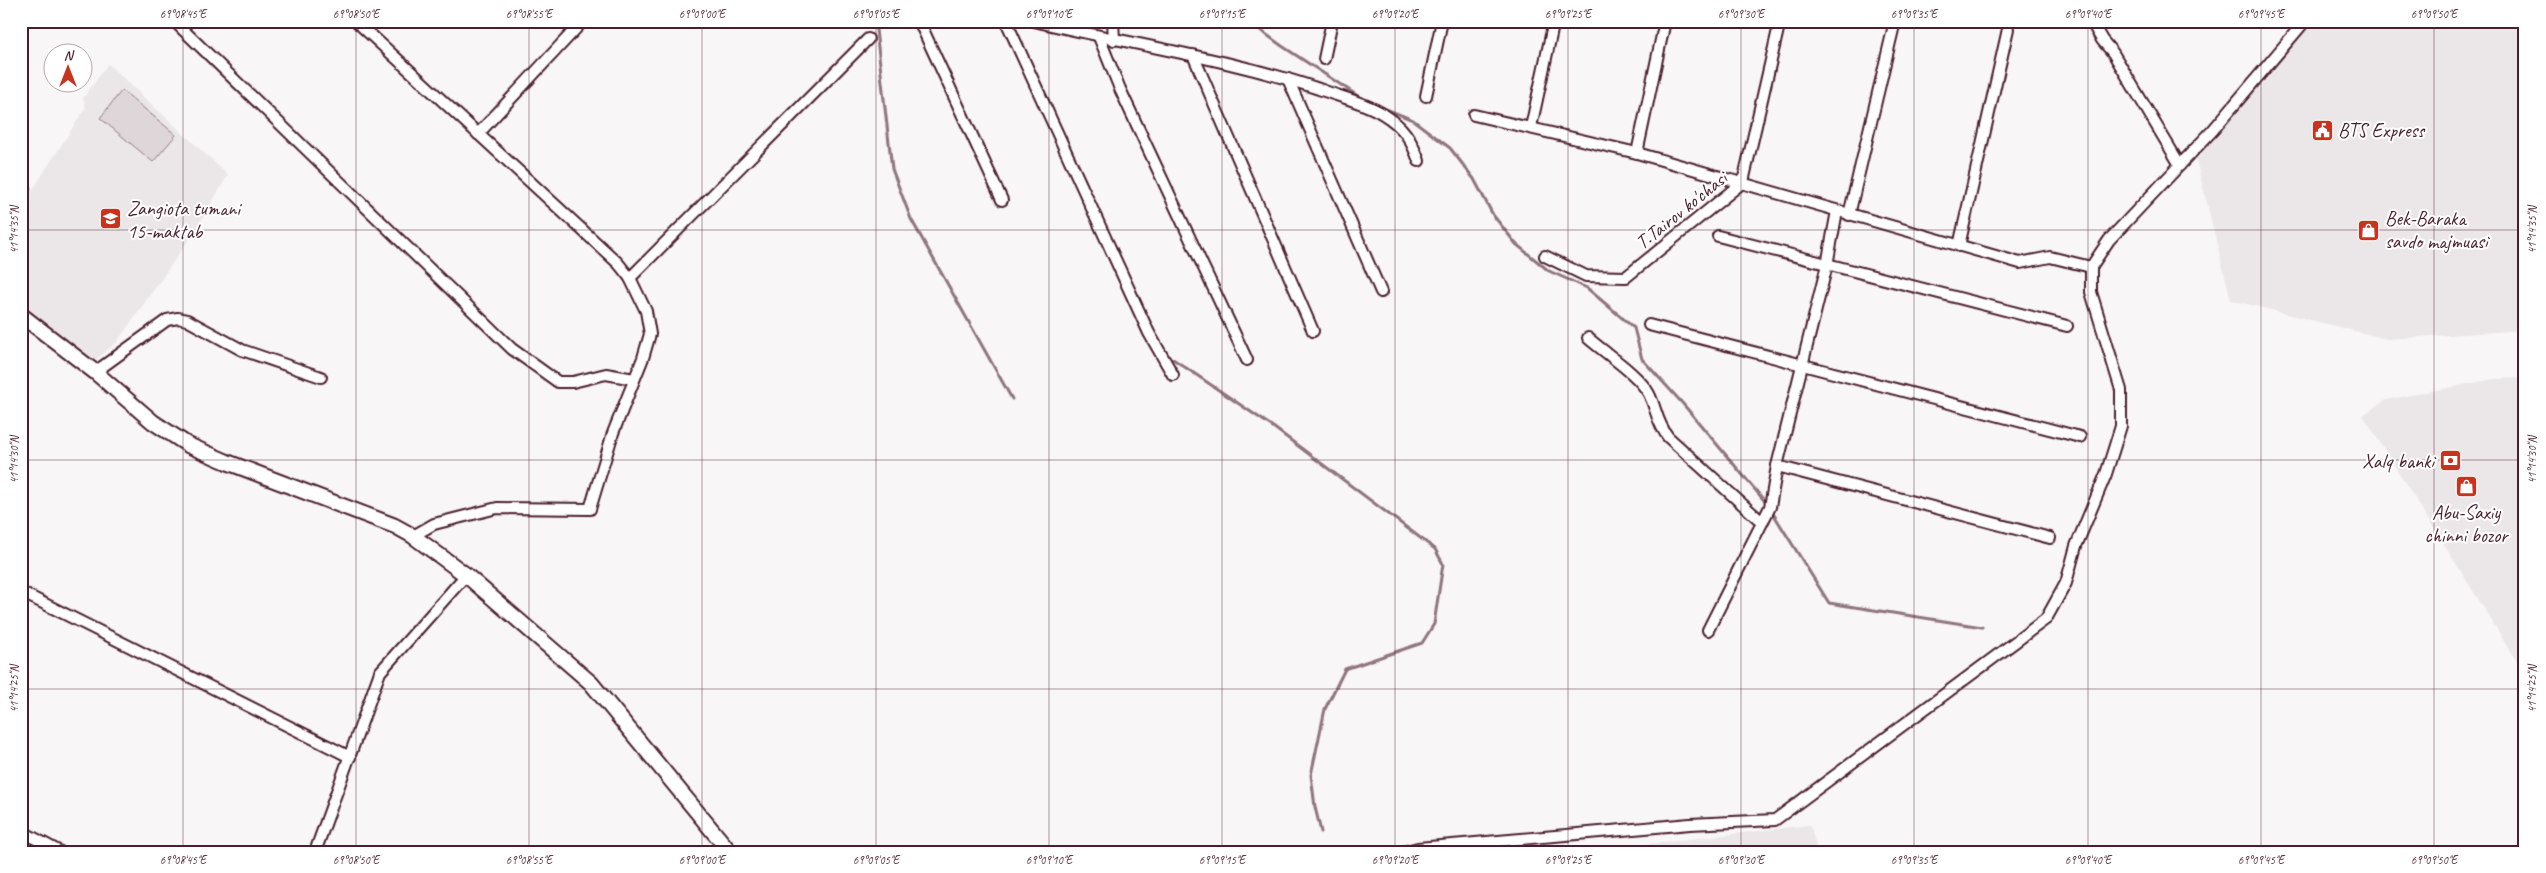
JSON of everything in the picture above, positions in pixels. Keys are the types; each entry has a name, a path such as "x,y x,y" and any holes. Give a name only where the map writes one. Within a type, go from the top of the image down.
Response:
{"street":[{"path":"174,21 512,349 558,382 574,382 606,374 634,379"},
{"path":"356,21 618,263 630,278 650,326 648,342 613,433 590,509 497,508 434,524 413,536"},
{"path":"478,134 583,21"},
{"path":"919,21 1002,200"},
{"path":"1006,21 1149,333 1173,375"},
{"path":"1113,21 1114,40"},
{"path":"1324,59 1332,21"},
{"path":"1426,96 1442,21"},
{"path":"1531,127 1554,21"},
{"path":"1637,153 1665,21"},
{"name":"T.Tairov ko'chasi","path":"1545,256 1586,276 1626,277 1743,182 1780,21"},
{"path":"1849,215 1895,21"},
{"path":"2091,21 2102,40 2113,53 2180,165"},
{"path":"1403,852 1418,848 1690,824 1775,820 2046,619 2066,583 2076,546 2106,474 2121,426 2121,390 2091,292 2091,267 2109,240 2213,130 2305,21"},
{"path":"1039,22 1288,79 1371,107 1408,134 1419,161"},
{"path":"1959,246 2008,29"},
{"path":"1099,37 1120,89 1247,360"},
{"path":"630,278 868,39"},
{"path":"1192,56 1313,331"},
{"path":"1288,79 1381,292"},
{"path":"1474,115 1637,153 2020,263 2050,257 2091,267"},
{"path":"1708,630 1770,507 1777,466 1827,265 1837,211"},
{"path":"1718,236 2068,326"},
{"path":"21,315 95,372 153,422 188,445 227,462 377,518 413,536 466,575 591,683 730,852"},
{"path":"95,372 167,320 178,318 188,320 242,350 321,377"},
{"path":"1649,325 2080,437"},
{"path":"1588,338 1640,383 1648,394 1658,422 1668,437 1762,522"},
{"path":"1777,466 2050,538"},
{"path":"315,852 380,672 466,575"},
{"path":"21,592 350,757"},
{"path":"21,832 60,852"}],"shaded area":[{"name":"Bek-Baraka savdo majmuasi","path":"2313,21 2525,21 2525,330 2387,339 2231,300 2196,160"},
{"name":"Zangiota tumani 15-maktab","path":"108,64 228,175 195,231 117,342 95,360 21,304 21,208 86,107 83,98 87,92 92,92 92,86"},
{"path":"122,90 176,135 153,162 100,118"},
{"name":"Abu-Saxiy chinni bozor","path":"2525,378 2525,674 2363,415 2386,400 2494,379"},
{"path":"1810,825 1818,852 1642,852 1640,845"}],"waterway":[{"path":"875,21 892,169 911,219 1012,399"},
{"path":"1248,21 1282,46 1364,100"},
{"path":"1381,107 1413,120 1450,148 1474,179 1493,215 1516,244 1549,271 1587,288 1634,328 1642,359 1683,404 1768,505"},
{"path":"1173,359 1273,427 1435,549 1443,564 1434,624 1422,643 1345,669 1325,709 1311,775 1315,807 1321,832"},
{"path":"1771,510 1829,603 1982,627"}],"place":[{"name":"BTS Express","path":"2322,130"},
{"name":"Zangiota tumani 15-maktab","path":"111,219"},
{"name":"Bek-Baraka savdo majmuasi","path":"2369,230"},
{"name":"Xalq banki","path":"2450,461"},
{"name":"Abu-Saxiy chinni bozor","path":"2466,486"}]}
